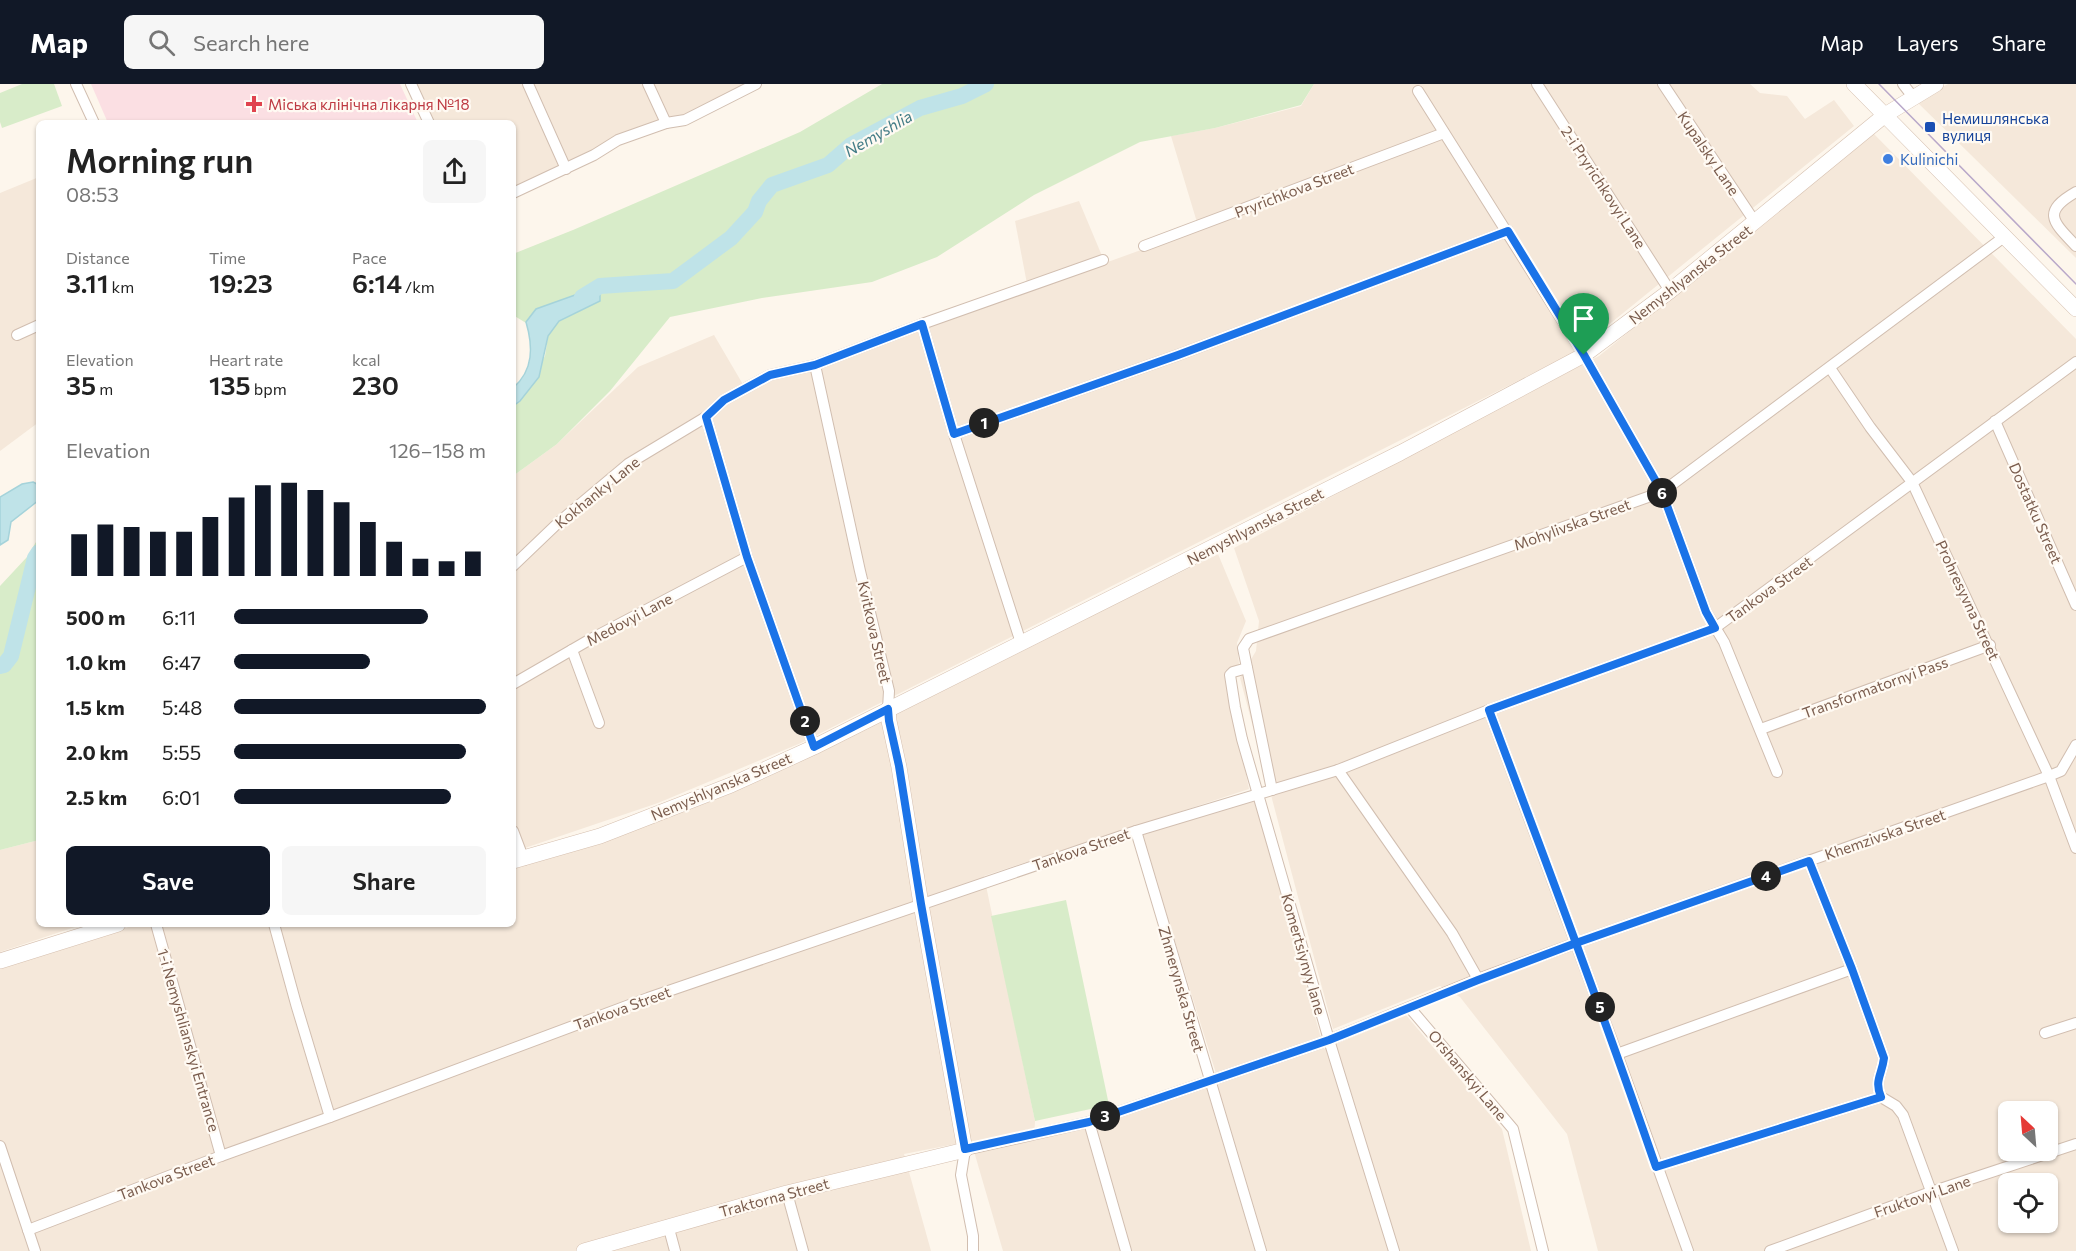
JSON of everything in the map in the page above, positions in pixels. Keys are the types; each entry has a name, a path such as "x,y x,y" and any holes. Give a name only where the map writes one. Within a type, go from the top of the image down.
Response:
{"street":[{"path":"76,84 93,120"},
{"path":"411,84 428,120"},
{"path":"528,84 566,169"},
{"path":"648,84 666,123"},
{"path":"516,192 566,169 618,140 666,123 685,120 756,84"},
{"name":"2-i Pryrichkovyi Lane","path":"1537,84 1670,291"},
{"name":"Kupalsky Lane","path":"1663,84 1755,222"},
{"path":"1854,84 2076,309"},
{"path":"1903,84 1913,97"},
{"name":"Nemyshlyanska Street","path":"518,861 600,836 731,785 814,747 1400,453 1584,355 1670,291 1885,115 1936,84"},
{"path":"1418,91 1584,355 1662,492 1706,612 1724,642 1777,772"},
{"name":"Pryrichkova Street","path":"1144,246 1444,134"},
{"path":"2076,192 2060,201 2055,208 2058,228 2076,246"},
{"path":"954,434 1178,355 1508,231"},
{"name":"Mohylivska Street","path":"1246,668 1243,648 1249,639 1662,492 2004,237"},
{"path":"815,365 922,324 1103,260"},
{"path":"922,324 954,434 1021,643"},
{"path":"17,335 36,326"},
{"name":"Tankova Street","path":"28,1230 648,998 1136,831 1338,770 1489,710 1715,628 2076,362"},
{"name":"Kokhanky Lane","path":"516,563 559,522 628,464 706,417 724,400 770,375 815,365"},
{"name":"Kvitkova Street","path":"815,365 889,691 889,721 899,766 965,1149"},
{"name":"Prohresyvna Street","path":"1830,368 1870,427 1912,482 1990,645 2049,776 2076,848"},
{"path":"706,417 747,557 814,747"},
{"name":"Dostatku Street","path":"1995,422 2076,605"},
{"name":"Medovyi Lane","path":"516,682 747,557"},
{"name":"Transformatornyi Pass","path":"1761,729 1990,645"},
{"path":"572,650 598,723"},
{"path":"1246,668 1272,790"},
{"name":"Komertsiynyy lane","path":"1246,668 1230,675 1242,739 1329,1040 1394,1251"},
{"path":"1489,710 1688,1251"},
{"name":"Khemzivska Street","path":"965,1149 1089,1122 1329,1040 1576,943 2049,776 2061,771 2076,745"},
{"path":"1338,770 1452,933 1478,980"},
{"name":"Zhmerynska Street","path":"1136,831 1261,1251"},
{"path":"1809,861 1884,1058 1883,1067 1877,1079 1881,1097 1896,1106 1903,1115 1953,1251"},
{"path":"0,961 108,927"},
{"name":"1-i Nemyshlianskyi Entrance","path":"157,927 221,1156"},
{"path":"275,927 330,1117"},
{"path":"1617,1053 1852,969"},
{"name":"Orshanskyi Lane","path":"1410,1008 1513,1129 1543,1251"},
{"path":"2045,1033 2076,1023"},
{"path":"1656,1167 1881,1097"},
{"path":"1089,1122 1126,1251"},
{"name":"Fruktovyi Lane","path":"1770,1251 1931,1192 2076,1144"},
{"path":"0,1146 35,1251"},
{"path":"965,1149 961,1175 973,1236 973,1251"},
{"name":"Traktorna Street","path":"584,1251 787,1193 965,1149"},
{"path":"787,1193 803,1251"},
{"path":"668,1226 675,1251"}],"shaded area":[{"name":"Міська клінічна лікарня №18","path":"91,84 400,84 417,120 107,120"},
{"path":"416,84 749,84 684,116 516,187 516,120 433,120"},
{"path":"1314,84 1750,84 1760,93 1787,96 1805,119 1834,100 1854,126 1575,352 801,743 658,803 516,851 516,474 557,444 638,367 714,335 748,393 774,379 1028,289 1015,221 1079,201 1105,263 1199,229 1171,136 1215,128 1301,106"},
{"path":"1948,84 2076,84 2076,258 1917,102"},
{"path":"1874,134 2076,339 2076,1251 1598,1251 1567,1134 1460,997 1440,986 1333,1029 1240,678 1256,651 1259,621 1234,548 1599,356"},
{"path":"36,178 36,424 0,451 0,193"},
{"path":"1218,554 1246,621 1237,643 1239,664 1225,671 1249,789 984,876 1035,1121 1034,1141 1219,1083 1142,835 1255,800 1324,1049 1406,1015 1502,1129 1531,1251 1003,1251 971,1141 904,1154 931,1251 0,1251 0,968 129,927 516,927 516,865 803,757"},
{"path":"36,841 36,927 75,927 0,952 0,850"}],"green space":[{"path":"22,84 54,84 62,106 2,128 0,93"},
{"path":"882,84 1314,84 1301,105 1215,128 1140,142 1034,195 937,257 872,282 762,298 670,317 610,391 557,444 516,474 516,404 520,401 545,356 548,336 559,321 600,301 536,309 526,323 516,317 516,253 800,132"},
{"path":"36,542 36,841 0,850 0,586 27,557"},
{"path":"1066,900 1109,1105 1035,1121 991,916"}],"water":[{"path":"600,286 600,301 559,321 548,336 539,377 516,404 516,385 525,373 530,357 530,340 526,322 536,309"},
{"path":"22,484 36,484 36,502 11,522 8,540 0,545 0,497"}],"waterway":[{"name":"Nemyshlia","path":"582,297 600,286 673,281 731,238 755,212 759,201 772,185 828,165 851,145 920,108 962,96 986,84"},
{"name":"Nemyshlia","path":"0,666 4,665 11,656 36,556"}],"tram line":[{"path":"1879,84 2076,284"}],"place":[{"name":"Міська клінічна лікарня №18","path":"254,104"},
{"name":"Немишлянська вулиця","path":"1930,127"},
{"name":"Kulinichi","path":"1888,159"}],"route":[{"path":"1584,355 1508,231 1178,355 954,434 922,324 815,365 770,375 724,400 706,417 747,557 814,747 888,709 965,1149 1089,1122 1329,1040 1576,943 1809,861 1884,1058 1883,1067 1877,1079 1881,1097 1656,1167 1617,1053 1576,943 1489,710 1715,628 1706,612 1662,492 1584,355"}]}
